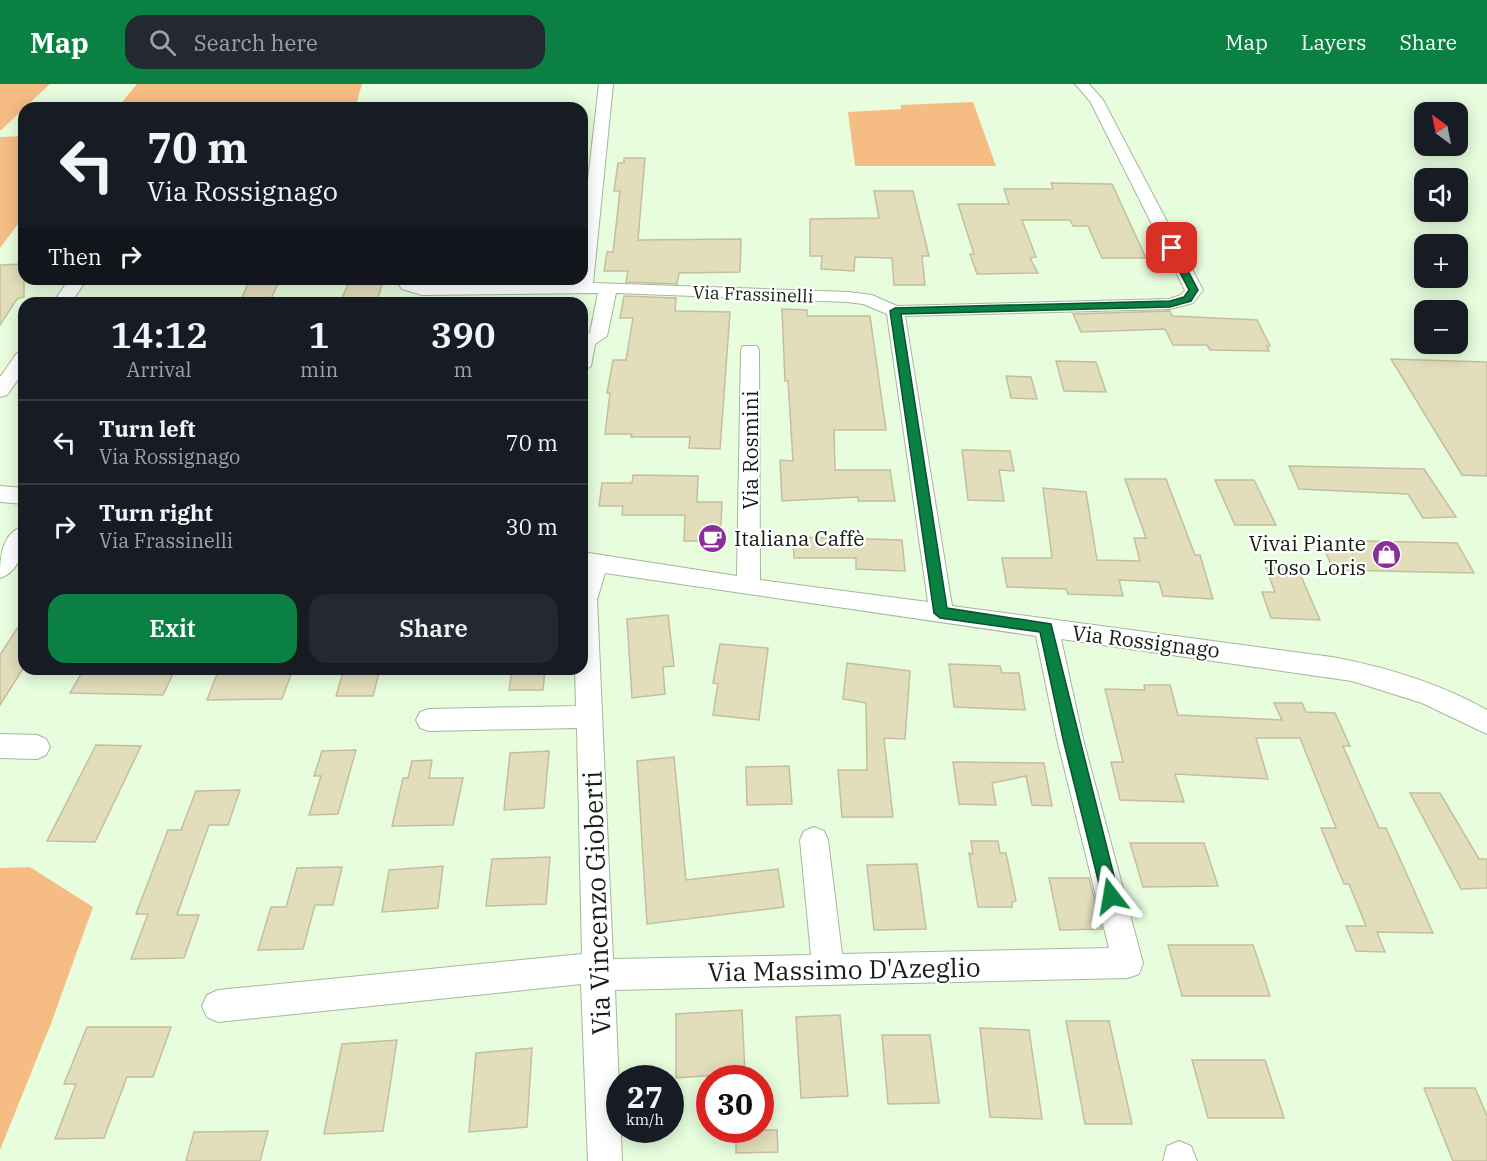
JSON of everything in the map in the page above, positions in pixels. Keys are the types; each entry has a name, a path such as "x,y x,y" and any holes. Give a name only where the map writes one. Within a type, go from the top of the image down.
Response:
{"street":[{"path":"588,251 606,84"},
{"name":"Via Frassinelli","path":"608,288 848,297 866,299 895,311 1170,304 1187,299 1194,290 1096,100 1082,84"},
{"path":"408,285 422,290 608,288 598,336 588,340"},
{"path":"895,311 940,613"},
{"name":"Via Rosmini","path":"748,587 750,350"},
{"path":"0,391 18,367"},
{"path":"0,495 18,496"},
{"path":"0,568 18,542"},
{"name":"Via Rossignago","path":"589,562 748,587 1287,659 1371,674 1411,686 1487,723"},
{"name":"Via Massimo D'Azeglio","path":"219,1006 581,969 598,975 1128,963 1070,739 1046,628"},
{"name":"Via Vincenzo Gioberti","path":"588,675 605,1161"},
{"path":"429,720 589,717"},
{"path":"0,746 37,747"},
{"path":"814,840 828,970"}],"shaded area":[{"path":"0,84 50,84 31,102 18,102 18,114 0,131"},
{"path":"137,84 362,84 357,102 122,102"},
{"path":"973,102 996,166 855,166 848,112 901,109 901,105"},
{"path":"18,136 18,224 0,248 0,137"},
{"path":"30,867 93,907 52,1021 0,1150 0,868"}],"building":[{"path":"624,158 645,158 638,240 741,239 740,272 679,273 677,284 626,282 628,271 604,271 607,252 613,252 620,191 614,191 618,163 624,163"},
{"path":"1051,183 1112,184 1146,258 1102,258 1088,226 1073,226 1070,220 1022,220 1036,257 1030,258 1038,273 977,274 970,254 974,254 958,204 1009,204 1004,189 1053,189"},
{"path":"874,191 913,191 929,256 922,256 925,285 894,285 892,258 855,257 854,271 821,269 822,256 810,256 810,219 879,218"},
{"path":"18,264 18,285 24,285 24,297 18,297 0,325 0,265"},
{"path":"247,285 277,285 272,297 242,297"},
{"path":"348,285 382,285 378,297 342,297"},
{"path":"624,296 676,298 675,311 730,312 720,449 689,448 690,437 631,437 632,434 605,434 610,393 607,393 613,360 626,360 633,318 620,318"},
{"path":"782,309 807,310 807,316 870,316 886,430 834,430 835,470 890,470 895,501 858,501 858,497 782,501 780,460 793,461 788,381 785,381"},
{"path":"1170,311 1172,316 1257,320 1270,346 1267,346 1269,351 1210,350 1207,345 1173,345 1165,329 1081,332 1073,314"},
{"path":"1391,359 1487,362 1487,476 1462,475"},
{"path":"1056,361 1096,362 1106,392 1064,391"},
{"path":"1006,376 1031,377 1037,399 1011,398"},
{"path":"962,450 1010,451 1014,471 999,470 1004,501 968,500"},
{"path":"1289,466 1424,469 1456,517 1423,518 1408,494 1299,489"},
{"path":"633,475 698,476 697,502 722,502 720,541 684,541 685,515 622,515 623,506 599,506 602,483 632,483"},
{"path":"1125,479 1166,479 1195,555 1200,555 1213,599 1163,596 1159,582 1119,580 1123,596 1068,594 1066,589 1007,587 1002,558 1052,558 1043,488 1086,492 1097,560 1140,561 1134,538 1146,538"},
{"path":"1215,480 1254,480 1276,525 1235,525"},
{"path":"793,537 902,540 905,571 856,569 856,558 794,558"},
{"path":"1321,540 1457,543 1474,573 1333,570"},
{"path":"1266,568 1298,569 1320,620 1271,618 1262,592 1275,592"},
{"path":"668,615 674,666 663,667 665,694 632,698 627,619"},
{"path":"18,627 19,675 0,705 0,655"},
{"path":"720,644 768,648 759,720 713,715 718,684 713,683"},
{"path":"847,663 910,671 905,739 884,738 893,817 842,817 838,770 867,770 866,703 843,699"},
{"path":"949,664 1000,666 1002,673 1019,673 1025,710 954,707"},
{"path":"80,675 172,675 163,695 70,693"},
{"path":"217,675 291,675 282,699 207,700"},
{"path":"342,675 378,675 373,696 336,696"},
{"path":"511,675 544,675 543,690 509,690"},
{"path":"1144,685 1170,685 1178,715 1282,720 1274,703 1302,703 1306,712 1335,713 1350,746 1343,746 1379,828 1386,828 1433,933 1377,932 1385,952 1356,951 1346,926 1366,926 1349,884 1344,884 1321,828 1336,828 1300,738 1256,738 1268,779 1175,774 1184,802 1120,800 1111,762 1123,762 1105,689 1145,690"},
{"path":"96,745 141,746 95,842 47,841"},
{"path":"356,750 338,814 309,815 321,776 314,776 322,751"},
{"path":"549,751 544,808 504,810 510,753"},
{"path":"674,757 686,880 778,869 784,907 647,924 637,761"},
{"path":"432,760 429,778 463,778 453,825 392,826 403,778 408,778 412,761"},
{"path":"953,762 1044,763 1052,806 1032,805 1026,776 992,783 996,805 959,804"},
{"path":"789,766 792,804 747,805 746,767"},
{"path":"240,790 228,825 209,825 177,915 199,915 184,958 131,959 148,914 136,914 168,830 181,830 196,791"},
{"path":"1410,793 1440,793 1479,859 1487,859 1487,888 1461,889"},
{"path":"971,841 998,841 1000,853 1006,853 1016,901 1012,902 1012,907 978,907 969,853 973,854"},
{"path":"1130,843 1204,843 1218,886 1143,887"},
{"path":"550,857 546,904 486,906 492,859"},
{"path":"917,864 926,929 874,930 867,865"},
{"path":"443,866 438,908 382,912 389,870"},
{"path":"342,867 333,905 315,905 303,949 258,950 271,907 286,907 297,868"},
{"path":"1049,878 1089,878 1102,929 1060,930"},
{"path":"1168,945 1253,945 1270,996 1182,996"},
{"path":"742,1010 745,1065 696,1065 696,1077 684,1077 684,1065 676,1065 676,1014"},
{"path":"840,1015 848,1096 801,1098 796,1017"},
{"path":"1066,1021 1109,1021 1132,1124 1085,1124"},
{"path":"87,1027 171,1027 153,1077 127,1077 104,1138 55,1139 76,1084 64,1084"},
{"path":"980,1028 1029,1030 1042,1119 990,1117"},
{"path":"882,1035 930,1035 939,1103 888,1104"},
{"path":"397,1040 383,1131 324,1134 342,1044"},
{"path":"532,1048 527,1127 469,1132 476,1053"},
{"path":"1192,1060 1265,1060 1284,1118 1208,1118"},
{"path":"1424,1088 1475,1088 1487,1116 1487,1161 1453,1161"},
{"path":"774,1130 777,1130 778,1152 736,1153 736,1143 774,1143"},
{"path":"268,1131 260,1161 186,1161 194,1132"}],"place":[{"name":"Italiana Caffè","path":"713,538"},
{"name":"Vivai Piante Toso Loris","path":"1387,555"}],"route":[{"path":"1111,896 1070,739 1046,628 940,613 895,311 1170,304 1187,299 1194,290 1172,248"}]}
